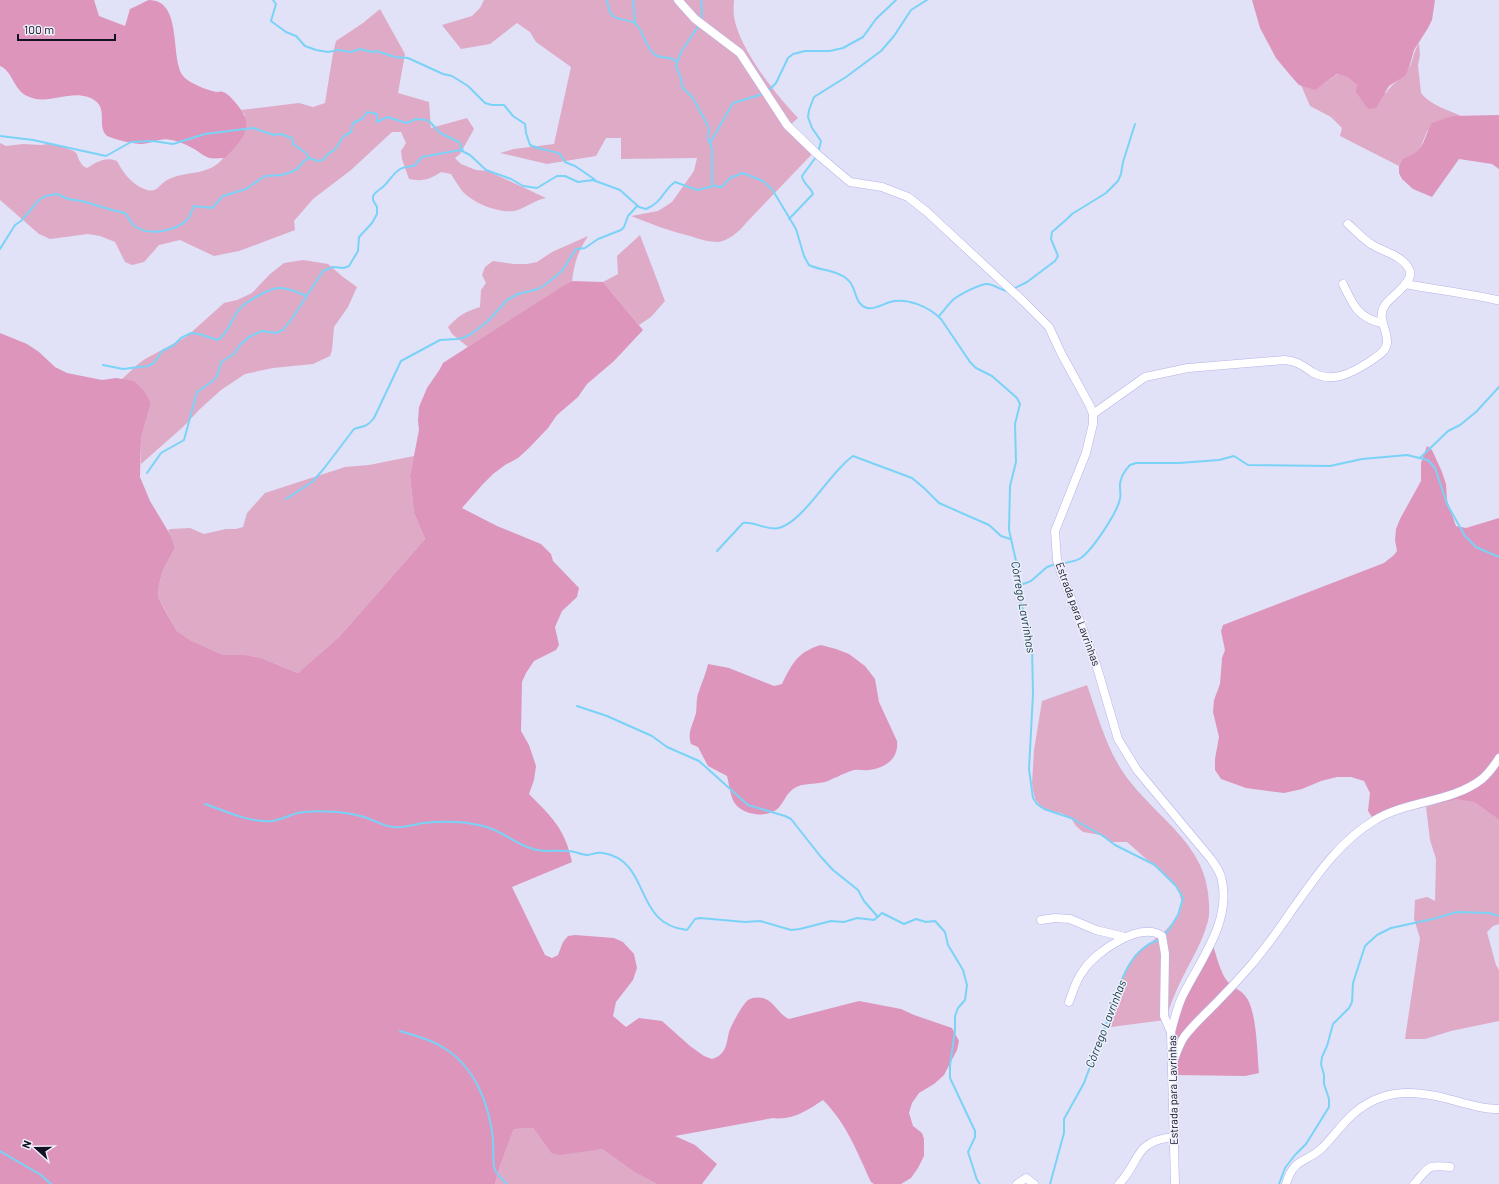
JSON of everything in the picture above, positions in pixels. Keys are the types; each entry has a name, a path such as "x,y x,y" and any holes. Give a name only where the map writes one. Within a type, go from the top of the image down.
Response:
{"street":[{"path":"678,0 695,19 740,53 787,126 817,154 850,182 882,187 908,196 1023,300 1049,327 1093,414 1145,377 1188,368 1285,360 1299,363 1319,376 1334,377 1356,370 1372,360 1385,349 1387,340 1382,323 1382,309 1391,297 1405,284 1411,275 1409,268 1400,259 1364,239 1348,224"},
{"path":"1342,284 1352,303 1361,314 1382,323"},
{"path":"1405,284 1435,290 1472,294 1497,300"},
{"name":"Estrada para Lavrinhas","path":"1093,414 1093,424 1086,453 1055,531 1057,560 1096,664 1118,739 1137,770 1212,859 1222,880 1222,904 1218,924 1208,949 1182,998 1175,1015 1171,1032 1175,1184"},
{"path":"1171,1067 1181,1043 1191,1029 1237,982 1283,924 1321,870 1342,847 1364,828 1387,814 1452,794 1472,785 1482,779 1491,770 1499,758"},
{"path":"1041,920 1055,918 1070,919 1096,930 1126,937"},
{"path":"1069,1002 1077,980 1083,969 1101,952 1118,940 1148,932 1154,932 1162,936 1165,954 1164,1016 1171,1032"},
{"path":"1286,1184 1291,1172 1301,1160 1322,1149 1352,1116 1368,1103 1390,1094 1402,1092 1420,1093 1481,1107 1499,1109"},
{"path":"1119,1184 1130,1172 1144,1146 1156,1140 1173,1137"},
{"path":"1414,1184 1430,1167 1450,1167"},
{"path":"1017,1184 1020,1180 1026,1178 1034,1184"}],"shaded area":[{"path":"0,0 94,0 99,16 125,26 130,9 149,0 160,3 167,10 172,20 177,58 184,77 190,82 199,86 213,91 222,92 230,96 244,115 246,122 246,128 241,140 225,158 209,158 190,147 167,139 141,144 123,141 108,137 103,131 101,110 95,100 80,95 41,99 25,95 21,92 4,68 0,66"},
{"path":"484,0 734,0 734,16 737,28 750,56 779,97 798,118 788,127 813,153 734,235 722,241 715,242 700,239 653,225 631,216 658,211 672,202 694,171 697,158 621,159 621,138 606,138 596,156 547,164 500,153 514,149 554,144 571,67 536,42 530,32 517,23 490,44 461,49 442,25 472,16 480,8"},
{"path":"1252,0 1435,0 1432,20 1414,50 1405,76 1389,86 1376,108 1368,109 1356,92 1357,85 1347,77 1337,74 1315,90 1299,85 1276,58 1260,28"},
{"path":"380,9 405,54 398,93 429,102 431,128 467,118 474,129 460,154 455,158 461,164 476,170 488,171 546,198 518,210 501,211 480,204 468,196 463,192 451,174 441,172 426,179 409,179 402,159 401,151 406,143 401,132 392,132 351,170 313,199 294,221 295,230 239,251 214,256 180,240 159,245 144,262 132,265 125,262 115,242 100,236 88,234 50,239 39,234 0,200 0,143 6,146 23,144 57,145 74,151 83,166 87,168 105,159 117,161 125,174 133,182 150,191 156,189 167,180 212,167 219,163 228,153 230,145 245,115 241,110 299,103 313,107 325,103 336,41 363,23"},
{"path":"1419,43 1420,55 1418,65 1421,93 1434,104 1461,116 1452,116 1427,131 1419,151 1412,156 1403,158 1399,166 1340,136 1342,128 1331,117 1310,106 1301,85 1316,87 1338,74 1347,77 1357,85 1386,93 1410,67"},
{"path":"1499,115 1499,169 1492,164 1459,159 1432,197 1413,189 1402,179 1399,173 1399,166 1403,158 1410,156 1419,149 1432,123 1452,116"},
{"path":"640,235 665,301 651,317 639,325 603,282 618,274 617,256"},
{"path":"588,236 577,258 572,281 468,347 452,334 448,327 452,323 462,314 480,307 481,290 486,283 482,275 485,267 493,261 514,264 537,262 552,252"},
{"path":"303,260 328,264 357,287 348,307 334,327 330,356 313,364 273,368 245,374 221,390 184,426 141,464 141,438 151,403 121,380 145,359 186,337 224,303 237,300 252,293 270,274 284,263"},
{"path":"572,281 603,282 643,330 614,361 587,384 578,397 557,415 548,428 529,448 518,458 493,474 462,508 497,526 541,544 551,554 553,561 579,588 577,597 562,611 555,627 559,645 556,650 534,661 522,682 521,731 529,745 536,766 534,780 529,794 556,824 566,841 572,862 512,887 545,955 552,958 558,955 563,942 568,936 575,935 614,938 623,942 634,954 637,968 633,980 616,1002 613,1016 626,1027 639,1018 662,1021 690,1046 704,1056 712,1059 719,1056 724,1050 730,1029 737,1015 751,998 761,998 767,1000 789,1019 859,1001 901,1009 952,1028 959,1041 957,1050 944,1075 934,1084 919,1093 912,1103 909,1113 913,1126 922,1133 924,1139 924,1156 918,1168 911,1178 901,1184 874,1184 871,1182 845,1129 839,1119 823,1100 800,1114 787,1118 773,1118 675,1136 695,1145 717,1164 702,1184 657,1184 634,1172 602,1149 560,1155 551,1153 533,1128 514,1129 495,1184 0,1184 0,333 27,344 39,352 55,367 67,373 102,380 116,378 134,381 144,391 151,403 141,438 140,477 150,501 171,536 175,548 163,570 159,584 158,597 166,612 177,631 190,640 223,655 246,655 261,658 298,673 339,637 425,539 414,513 410,476 419,430 419,407 427,388 443,363"},
{"path":"1427,446 1432,450 1442,472 1446,484 1447,500 1456,526 1466,528 1499,518 1499,820 1474,802 1457,799 1387,816 1372,817 1368,811 1370,793 1364,781 1351,777 1337,777 1321,781 1302,789 1284,793 1246,788 1221,779 1215,770 1215,759 1219,737 1213,712 1214,700 1220,684 1222,658 1225,650 1221,631 1223,625 1384,563 1394,555 1397,551 1395,540 1396,529 1421,481 1421,463"},
{"path":"414,456 410,476 414,513 425,539 339,637 298,673 261,658 246,655 223,655 190,640 177,631 158,597 159,584 163,570 175,548 168,530 190,528 204,534 243,527 247,513 265,493 345,467 369,465"},
{"path":"821,645 849,654 865,666 875,679 879,702 897,741 894,757 886,764 875,769 854,770 828,781 806,784 797,787 790,791 776,810 766,814 754,814 742,810 734,802 727,776 708,766 698,747 691,744 690,740 690,732 696,713 697,696 708,664 729,668 774,686 782,684 792,665 801,655 806,651"},
{"path":"1087,685 1110,749 1121,769 1145,799 1173,827 1185,842 1196,857 1204,874 1209,900 1208,921 1202,938 1178,987 1165,1020 1111,1027 1121,979 1135,955 1165,931 1177,918 1182,904 1178,888 1127,842 1110,842 1101,835 1083,832 1076,826 1071,818 1061,813 1049,811 1041,807 1035,799 1032,784 1034,750 1042,701"},
{"path":"1457,798 1474,802 1499,820 1499,924 1493,926 1487,932 1496,965 1499,970 1499,1021 1451,1031 1425,1039 1405,1039 1420,938 1414,919 1415,900 1427,897 1435,901 1436,859 1430,840 1426,807"},
{"path":"1213,945 1225,979 1243,994 1251,1007 1255,1025 1259,1073 1245,1076 1176,1075 1173,1040 1178,1008"},
{"path":"533,1128 551,1153 602,1149 634,1172 657,1184 495,1184 514,1129"}],"waterway":[{"path":"273,0 276,4 271,21 286,32 296,36 305,46 328,52 338,50 351,52 360,49 372,52 376,51 395,57 408,58 443,74 452,76 468,86 485,103 492,105 504,105 513,116 525,124 530,145 560,154 565,162 575,166 595,181"},
{"name":"Córrego Lavrinhas","path":"607,0 609,10 615,18 631,21 637,25 649,48 654,54 660,57 675,60 677,62"},
{"path":"633,0 635,23"},
{"path":"701,0 701,21"},
{"path":"767,92 776,83 788,58 793,54 805,51 830,51 843,48 863,37 876,19 896,0"},
{"path":"818,153 821,141 812,128 808,117 814,97 846,77 881,51 894,36 911,10 927,0"},
{"name":"Córrego Lavrinhas","path":"699,25 681,52 676,66 681,78 682,87 693,98 709,129 708,139 712,148 712,182 714,186"},
{"path":"710,143 733,103 763,94"},
{"path":"0,249 15,225 21,221 39,200 46,196 57,194 68,199 82,201 125,213 133,225 142,230 156,232 176,227 187,220 194,206 212,208 223,196 246,189 265,176 282,175 291,172 297,169 309,158 318,161 323,160 335,149 342,138 351,132 353,123 362,119 367,112 377,114 377,122 387,117 407,123 416,119 427,120 440,133 459,142 463,151"},
{"path":"1013,289 1027,282 1055,261 1058,256 1051,239 1052,232 1072,214 1106,193 1118,181 1135,124"},
{"path":"0,136 33,140 106,156 131,142 153,141 173,144 205,134 253,128 274,135 281,134 292,138 293,144 306,153 309,158"},
{"path":"147,473 161,453 184,440 197,392 214,380 218,374 221,362 234,354 240,345 249,337 262,331 276,333 283,330 323,271 333,267 344,268 349,266 358,251 359,237 372,223 377,214 377,207 373,200 373,196 397,171 414,166 422,157 460,150 470,155 486,170 511,179 523,186 537,188 557,176 565,176 578,182 593,180 620,190 639,207 646,209 656,203 675,182 697,190 714,186"},
{"path":"789,219 813,194 802,176 816,157"},
{"name":"Córrego Lavrinhas","path":"714,186 722,187 730,178 743,173 763,181 772,189 796,229 804,256 809,265 845,277 852,284 860,303 867,308 876,308 890,302 897,301 910,302 924,307 941,319 970,362 976,368 992,376 1017,398 1020,404 1015,424 1016,462 1010,486 1009,530 1016,561 1020,601 1028,625 1032,648 1033,694 1029,769 1033,798 1037,804 1044,809 1071,818 1103,836 1115,845 1155,865 1176,886 1183,898 1178,915 1164,937"},
{"path":"286,499 312,482 354,429 363,427 372,421 401,361 440,340 463,338 471,334 487,322 507,300 518,294 538,289 545,285 562,271 576,249 585,248 598,239 621,230 624,227 628,216 637,206"},
{"path":"939,316 954,299 980,285 988,284 1009,291"},
{"path":"103,365 123,369 148,366 154,363 162,351 174,345 181,338 191,333 218,340 226,331 240,308 250,300 274,289 283,288 293,290 306,296"},
{"path":"1420,458 1448,431 1460,425 1476,412 1499,387"},
{"path":"1061,564 1081,558 1098,539 1110,521 1118,505 1120,497 1120,481 1124,472 1130,465 1136,463 1179,463 1219,460 1234,456 1248,465 1330,466 1362,459 1407,455 1428,460 1435,468 1447,504 1465,536 1476,547 1499,557"},
{"path":"717,551 743,523 752,523 774,529 787,525 804,510 835,473 853,456 912,478 939,503 989,525 1001,536 1010,539"},
{"path":"1018,586 1031,581 1047,567 1056,564"},
{"path":"577,706 607,716 652,736 667,747 699,761 748,805 791,819 833,870 858,890 864,901 878,917"},
{"path":"205,804 238,816 264,821 272,821 303,812 318,811 356,815 386,826 393,827 404,827 438,822 468,823 491,828 522,845 537,850 571,851 588,855 603,853 618,858 629,868 637,879 649,905 658,917 670,925 687,930 695,919 700,918 745,922 760,921 791,930 831,921 844,922 857,918 874,920 882,913 904,924 916,919 926,922 935,921 945,932 948,945 963,970 967,985 965,1000 958,1008 955,1016 955,1031 950,1065 950,1078 975,1131 975,1137 968,1152 977,1180 980,1184"},
{"path":"1279,1184 1285,1168 1306,1144 1329,1107 1329,1099 1324,1084 1324,1075 1321,1064 1322,1057 1327,1046 1333,1024 1349,1008 1352,1002 1353,983 1365,946 1377,935 1391,928 1457,912 1489,913 1499,916"},
{"name":"Córrego Lavrinhas","path":"1050,1184 1064,1133 1064,1119 1084,1083 1128,966 1137,954 1149,944 1161,939"},
{"path":"400,1031 428,1040 444,1048 455,1056 472,1076 479,1088 488,1113 493,1139 495,1170 507,1184"},
{"path":"0,1151 41,1175 51,1184"}]}
